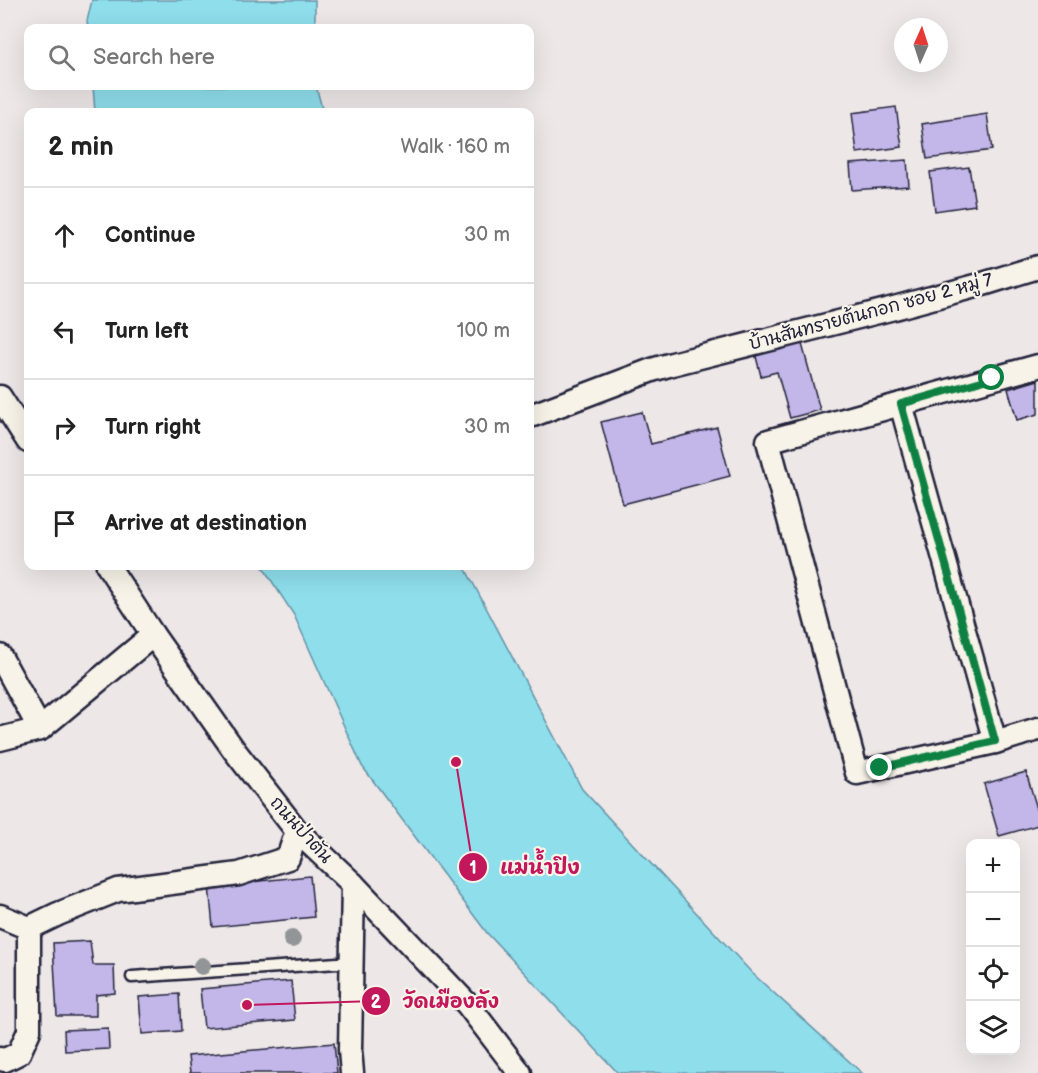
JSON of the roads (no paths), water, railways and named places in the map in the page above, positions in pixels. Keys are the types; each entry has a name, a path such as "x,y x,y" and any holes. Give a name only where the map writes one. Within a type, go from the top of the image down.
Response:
{"street":[{"name":"บ้านสันทรายต้นกอก ซอย 2 หมู่ 7","path":"534,415 652,370 916,302 1038,267"},
{"path":"1038,366 768,441 857,773 1038,729"},
{"path":"0,397 24,435"},
{"path":"901,404 995,741"},
{"name":"ถนนป่าตัน","path":"111,570 234,750 297,831 353,884 468,1005 520,1073"},
{"path":"0,739 40,729 153,635"},
{"path":"0,656 40,729"},
{"path":"0,916 29,928 118,891 239,874 288,858 297,831"},
{"path":"352,1073 350,1050 353,884"},
{"path":"2,1060 19,1053 29,1031 29,928"}],"lane":[{"path":"132,977 352,962"}],"water":[{"path":"92,0 315,0 315,24 87,24"},
{"path":"93,90 317,90 322,108 95,108"},
{"path":"265,570 466,570 582,789 752,973 862,1073 618,1073 487,933 362,766 294,615"}],"place":[{"name":"แม่น้ำปิง","path":"456,762"},
{"name":"วัดเมืองลัง","path":"247,1005"}]}
